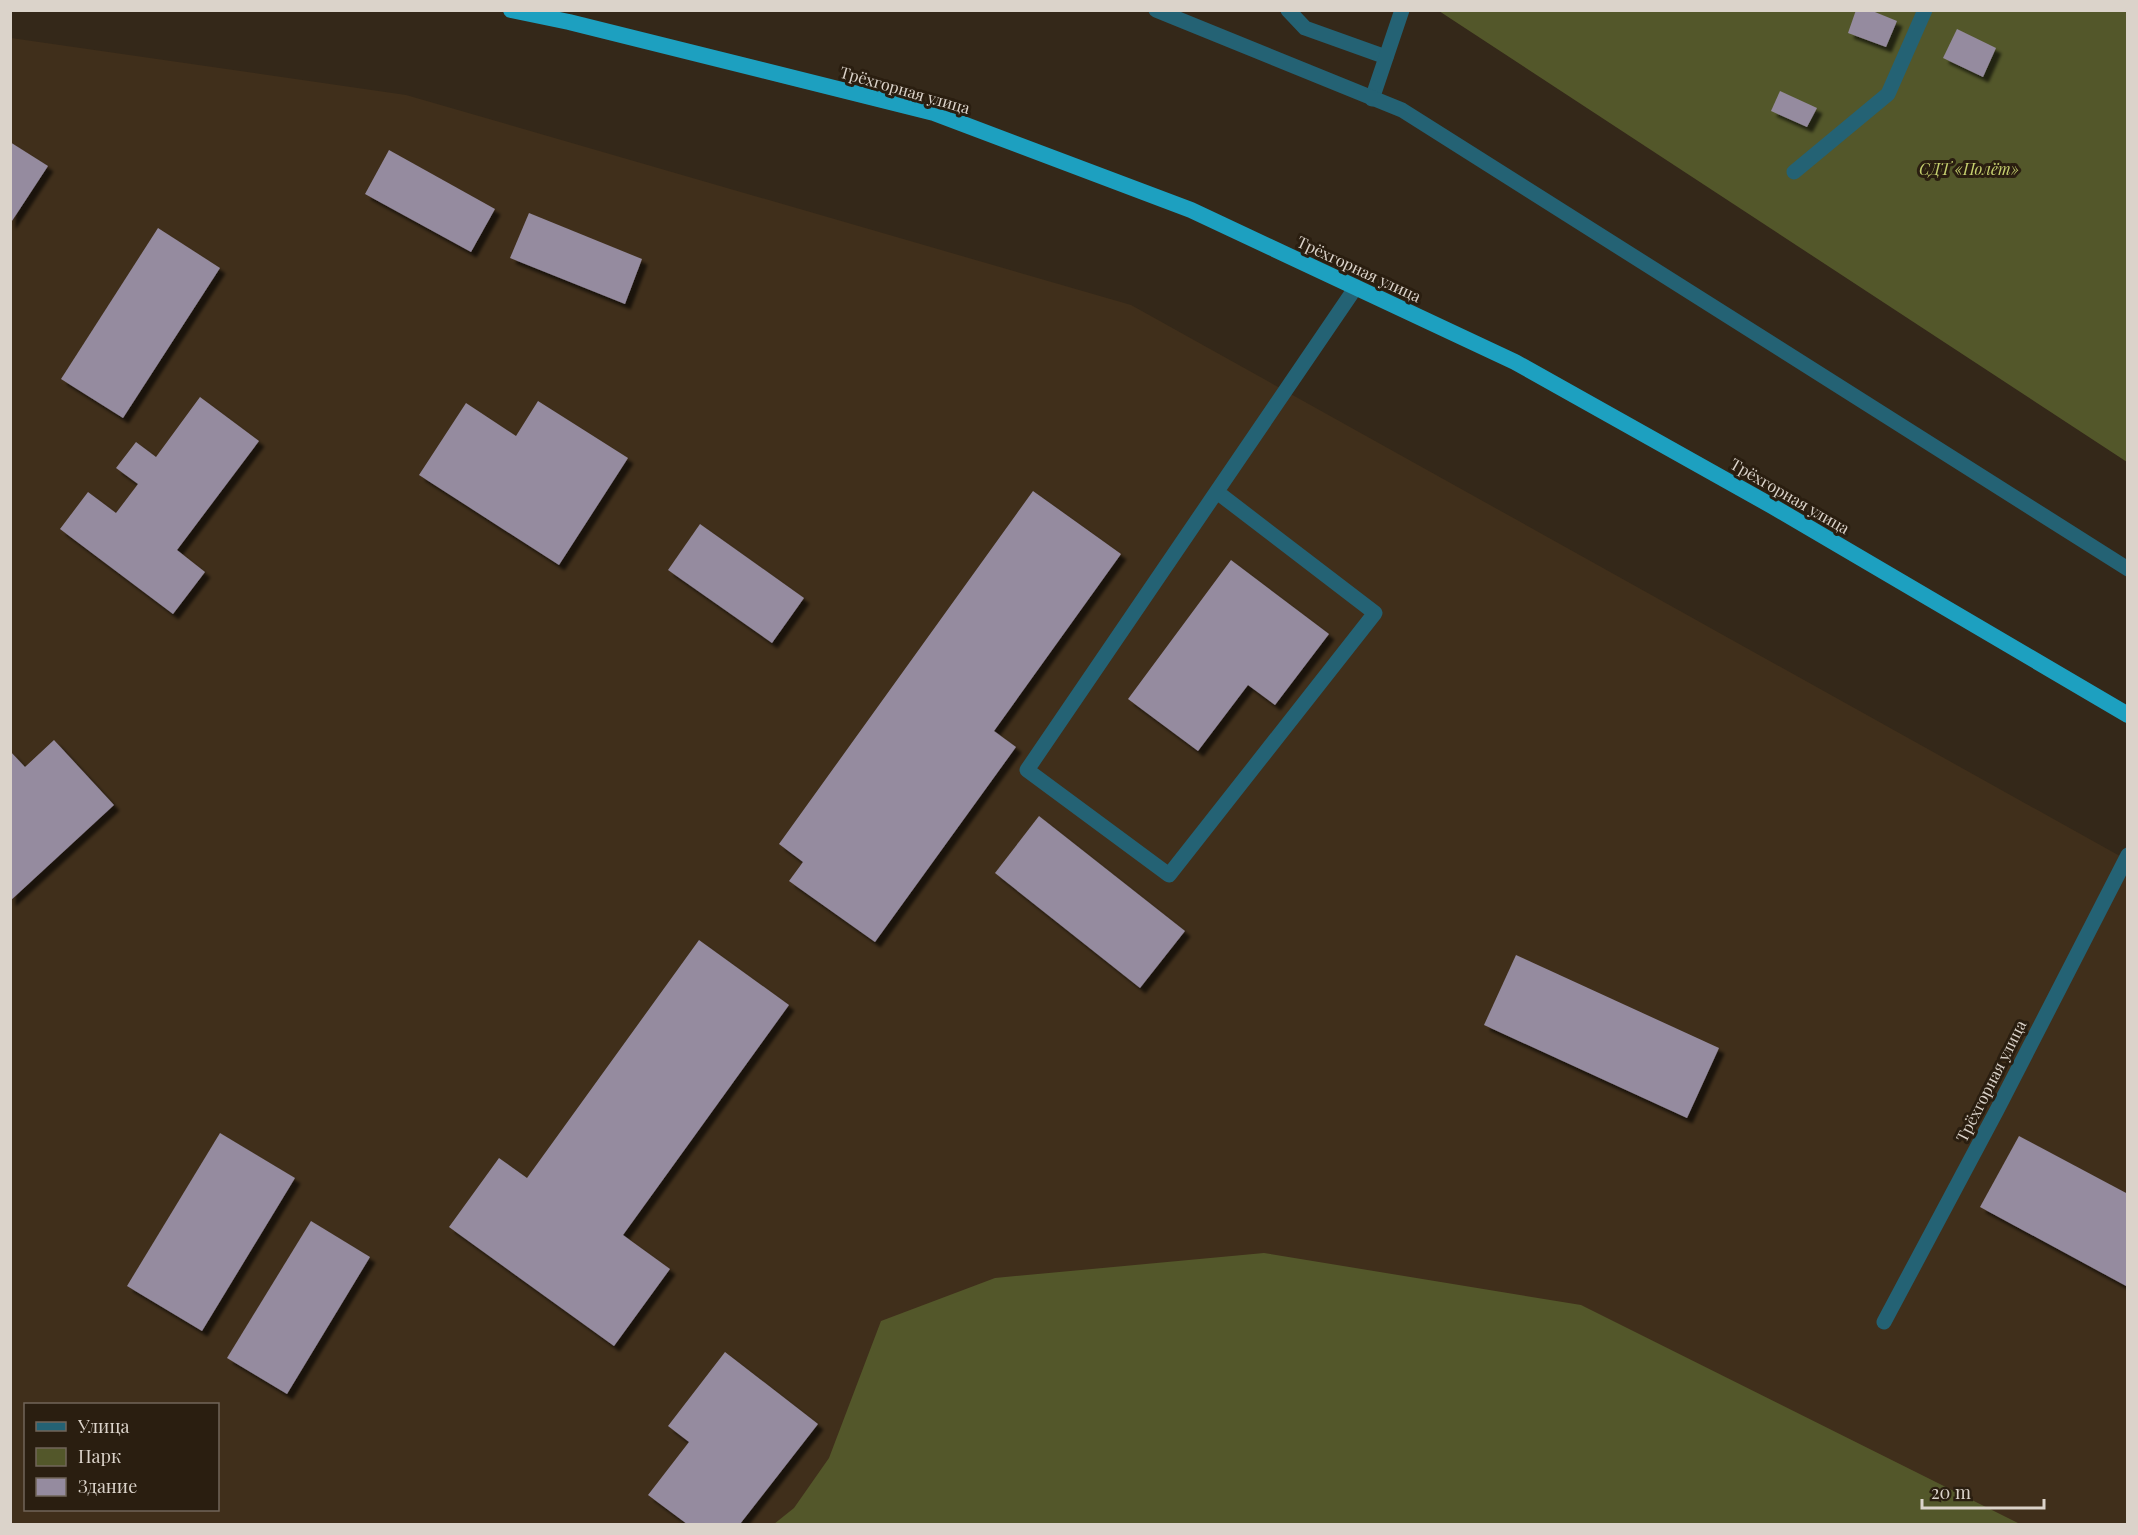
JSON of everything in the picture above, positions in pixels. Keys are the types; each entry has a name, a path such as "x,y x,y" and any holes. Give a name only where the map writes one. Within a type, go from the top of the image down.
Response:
{"highway":[{"name":"Трёхгорная улица","path":"511,10 569,22 934,114 1191,210 1525,368 1772,506 2127,715"}],"street":[{"path":"1156,10 1402,110 2127,569"},
{"path":"1288,10 1305,28 1386,57"},
{"path":"1372,99 1402,10"},
{"path":"1794,172 1888,94 1925,10"},
{"path":"1217,492 1375,613 1169,875 1028,770 1356,287"},
{"name":"Трёхгорная улица","path":"1884,1322 1997,1110 2127,855"}],"shaded area":[{"path":"11,38 406,95 1131,305 2127,860 2127,1524 11,1524"}],"green space":[{"name":"СДТ «Полёт»","path":"1439,11 2127,11 2127,462"},
{"path":"1264,1253 1581,1305 2020,1524 774,1524 794,1508 829,1458 881,1321 995,1278"}],"building":[{"path":"1856,10 1870,10 1897,21 1886,47 1848,33"},
{"path":"1957,29 1996,48 1983,77 1943,58"},
{"path":"1780,91 1817,108 1807,127 1771,111"},
{"path":"10,142 48,166 10,224"},
{"path":"389,150 495,209 471,252 365,194"},
{"path":"529,213 642,259 625,304 510,258"},
{"path":"158,228 220,268 123,418 61,379"},
{"path":"200,397 259,441 177,550 205,572 173,614 60,529 88,492 116,513 138,484 116,468 136,442 156,457"},
{"path":"538,401 628,458 559,565 419,475 466,403 516,436"},
{"path":"1033,491 1121,554 994,731 1016,747 875,942 789,881 803,862 779,844"},
{"path":"700,524 804,598 772,643 668,570"},
{"path":"1231,560 1329,634 1275,705 1248,685 1198,751 1128,699"},
{"path":"54,740 114,805 10,901 10,751 25,767"},
{"path":"1039,816 1185,931 1140,988 995,873"},
{"path":"699,940 789,1005 623,1235 670,1269 614,1346 449,1227 499,1158 527,1178"},
{"path":"1516,955 1719,1048 1687,1118 1484,1025"},
{"path":"220,1133 295,1178 202,1331 127,1286"},
{"path":"2019,1136 2128,1194 2128,1287 1980,1207"},
{"path":"311,1221 370,1257 287,1394 227,1358"},
{"path":"725,1352 818,1424 740,1524 687,1524 648,1495 689,1442 668,1426"}]}
